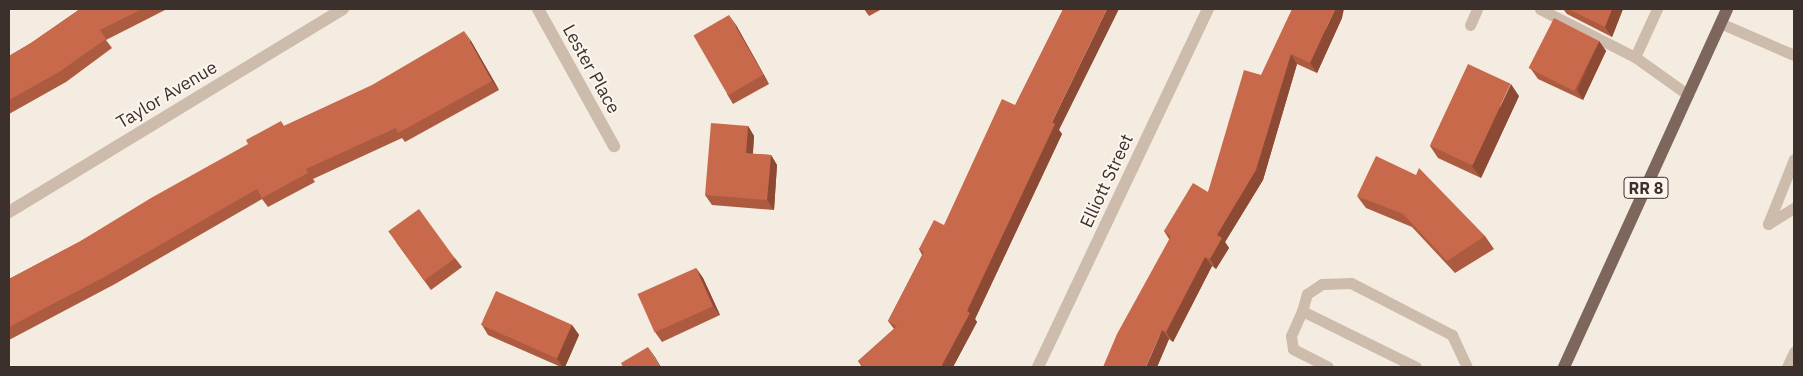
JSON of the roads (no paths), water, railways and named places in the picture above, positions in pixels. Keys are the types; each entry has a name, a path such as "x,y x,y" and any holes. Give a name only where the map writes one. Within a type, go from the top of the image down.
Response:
{"main road":[{"name":"RR 8","path":"1564,367 1727,9"}],"street":[{"name":"Taylor Avenue","path":"9,212 344,9"},
{"name":"Lester Place","path":"538,9 614,146"},
{"name":"Elliott Street","path":"1038,367 1208,9"}],"lane":[{"path":"1470,25 1476,9"},
{"path":"1540,9 1636,57 1688,95"},
{"path":"1636,57 1657,9"},
{"path":"1720,23 1794,55"},
{"path":"1794,159 1768,224 1794,208"},
{"path":"1328,367 1293,348 1291,336 1307,294 1322,284 1351,283 1452,335 1467,367"},
{"path":"1302,311 1416,367"},
{"path":"1787,367 1794,352"}]}
